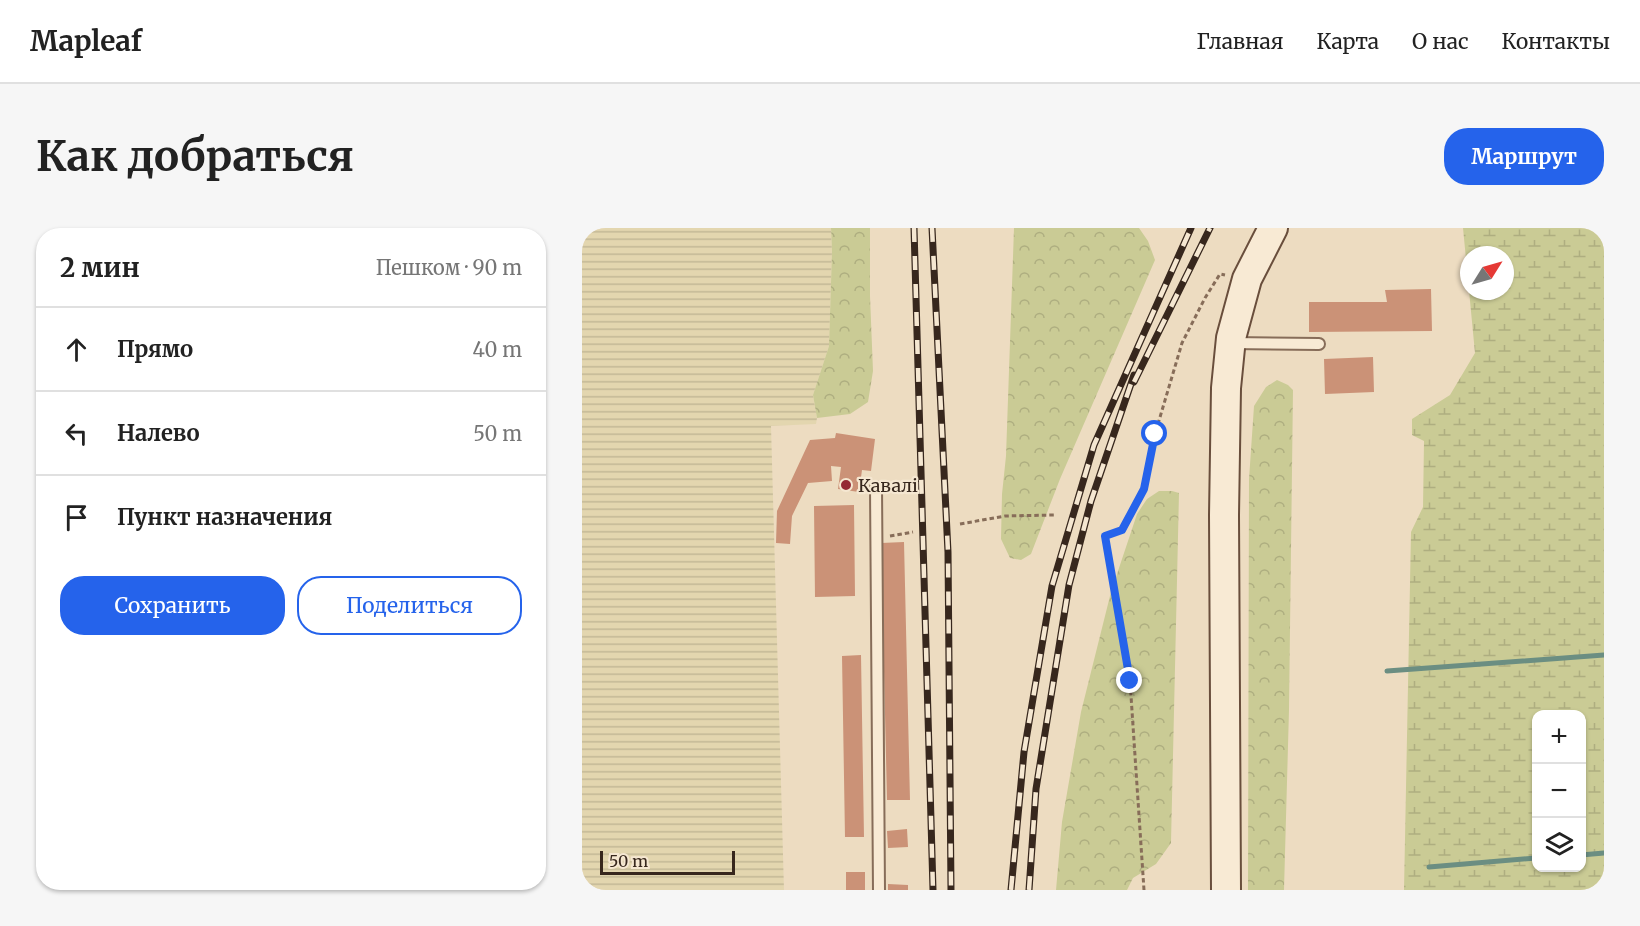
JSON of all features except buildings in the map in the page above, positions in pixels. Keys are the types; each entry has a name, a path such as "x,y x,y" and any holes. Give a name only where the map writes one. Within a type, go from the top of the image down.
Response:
{"street":[{"path":"1226,890 1224,516 1226,388 1230,343 1247,279 1273,228"}],"lane":[{"path":"1230,343 1319,344"},
{"path":"876,487 879,890"}],"path":[{"path":"1144,890 1130,681 1105,536 1122,530 1144,489 1155,434 1182,343 1205,298 1220,274 1247,279"},
{"path":"960,524 1005,516 1054,515"},
{"path":"876,539 913,532"}],"shaded area":[{"path":"582,228 831,228 829,346 813,395 816,424 771,426 784,890 582,890"}],"green space":[{"path":"831,228 870,228 873,371 868,402 850,414 817,418 813,395 829,346"},
{"path":"1014,228 1139,228 1148,241 1155,260 1060,479 1031,554 1021,560 1010,558 1001,539"},
{"path":"1463,228 1604,228 1604,890 1404,890 1411,532 1423,507 1424,441 1412,435 1412,419 1450,395 1475,353 1470,300 1514,300 1514,246 1465,246"},
{"path":"1277,380 1293,390 1284,890 1248,890 1249,479 1254,406 1266,387"},
{"path":"1159,491 1179,493 1171,843 1156,864 1133,878 1127,890 1056,890 1062,822 1081,712 1111,592 1137,514 1147,499"}],"waterway":[{"path":"1387,671 1604,655"},
{"path":"1586,855 1604,853"},
{"path":"1429,867 1532,858"}],"railway":[{"path":"914,228 933,890"},
{"path":"932,228 948,552 951,890"},
{"path":"1011,890 1024,752 1052,586 1094,445 1191,228"},
{"path":"1134,382 1210,228"},
{"path":"1029,890 1036,789 1069,585 1091,501 1134,375"}],"place":[{"name":"Кавалі","path":"846,485"}],"route":[{"path":"1130,681 1105,536 1122,530 1144,489 1155,434"}]}
